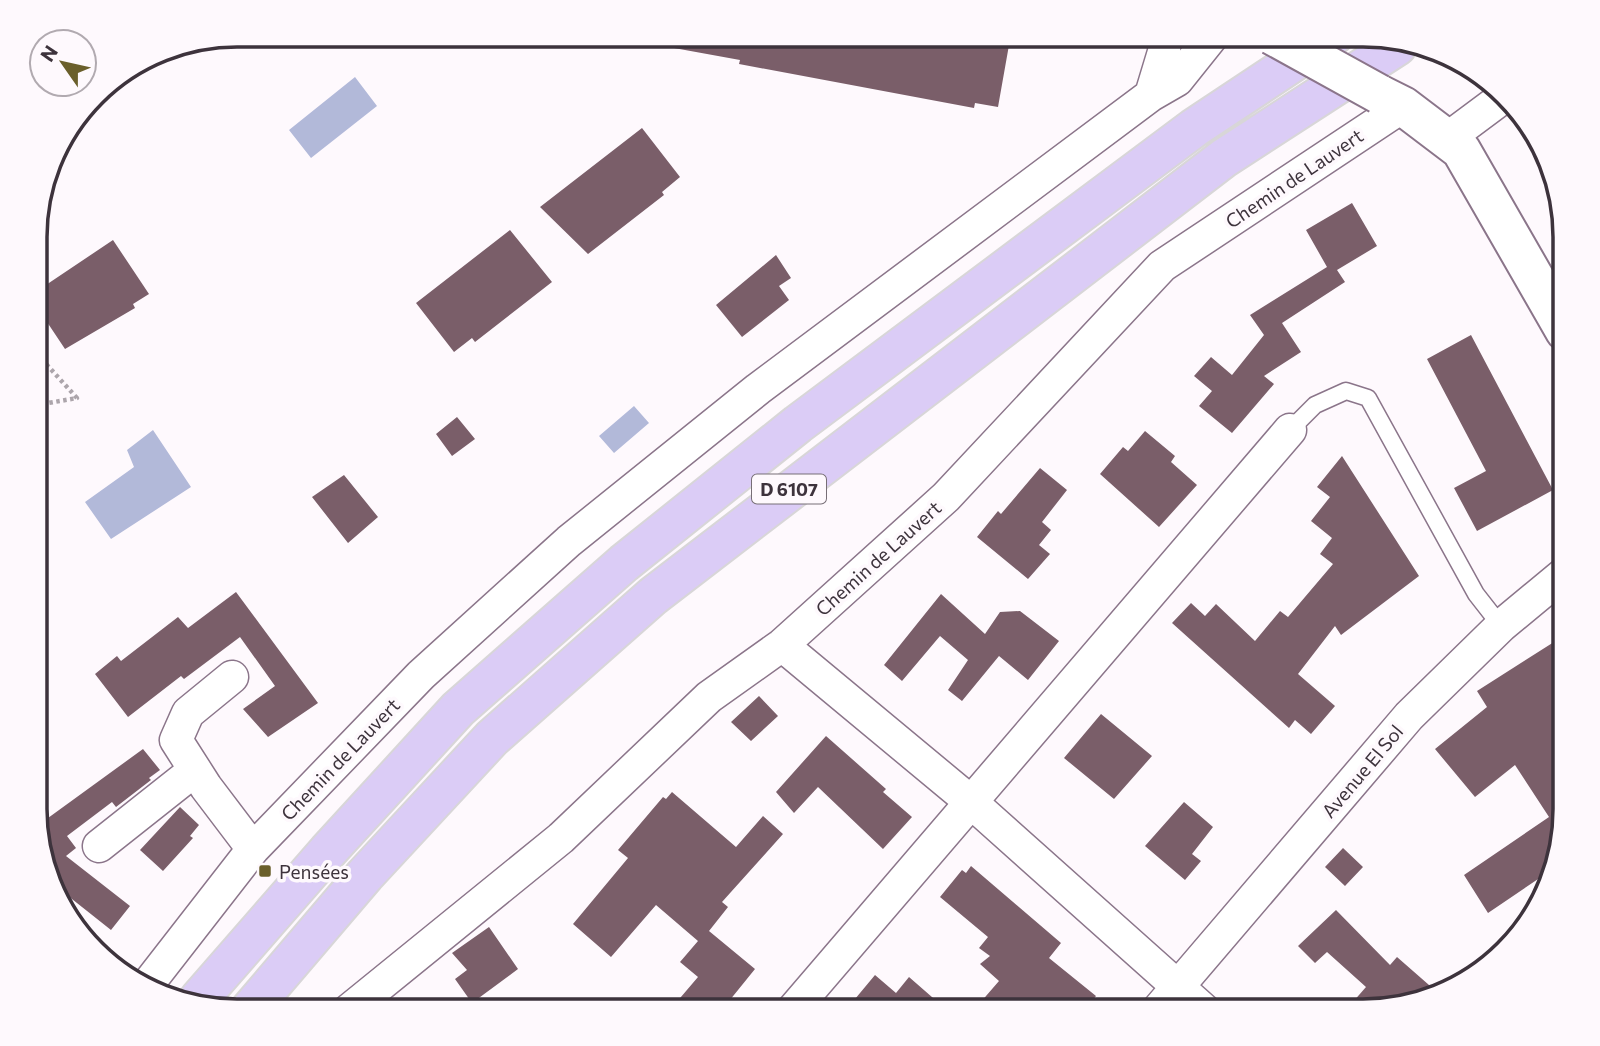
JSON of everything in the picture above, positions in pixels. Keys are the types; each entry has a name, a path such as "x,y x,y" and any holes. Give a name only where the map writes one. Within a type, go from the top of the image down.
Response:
{"highway":[{"name":"D 6107","path":"201,995 458,709 624,563 798,424 1194,128 1316,47"},
{"name":"D 6107","path":"259,999 365,875 492,738 653,596 829,458 1224,159 1391,50"}],"street":[{"path":"1151,95 1164,47"},
{"name":"Chemin de Lauvert","path":"152,979 253,849 421,675 569,541 758,389 1151,95 1177,80 1203,47"},
{"path":"1293,47 1391,100 1461,150 1552,310"},
{"name":"Chemin de Lauvert","path":"363,999 561,838 709,697 782,645 946,497 1161,266 1391,100"},
{"path":"1447,139 1496,102"},
{"path":"803,999 1290,430"},
{"name":"Avenue El Sol","path":"1168,998 1409,716 1500,626 1552,583"},
{"path":"782,645 971,802 1166,998"},
{"path":"232,677 188,713 176,740 253,849"},
{"path":"99,845 195,770"}],"lane":[{"path":"1290,430 1315,405 1346,391 1368,398 1476,594 1500,626"}],"path":[{"path":"47,365 77,398 47,403"}],"water":[{"path":"355,77 377,106 311,158 289,130"},
{"path":"634,406 649,423 614,453 599,436"},
{"path":"153,430 191,487 111,539 85,502 134,467 127,450"}],"building":[{"path":"1009,47 998,107 975,103 974,108 739,64 740,60 674,48"},
{"path":"642,128 680,177 662,192 664,195 588,254 540,207"},
{"path":"1352,203 1377,246 1337,270 1345,282 1282,323 1301,352 1264,376 1274,384 1232,433 1199,406 1212,391 1194,376 1211,357 1232,375 1264,335 1250,315 1327,267 1306,230"},
{"path":"510,230 552,282 475,342 472,338 454,352 416,303"},
{"path":"113,240 149,294 133,304 135,308 65,349 47,322 47,284"},
{"path":"776,255 791,278 779,286 789,300 742,337 716,305"},
{"path":"1471,335 1552,491 1477,531 1454,488 1486,471 1427,359"},
{"path":"457,417 475,439 452,456 436,434"},
{"path":"1145,431 1175,456 1171,462 1197,485 1159,527 1100,474 1123,447 1128,451"},
{"path":"1342,456 1419,576 1341,635 1335,626 1298,674 1335,706 1311,734 1295,720 1289,728 1172,623 1191,603 1205,616 1216,604 1255,641 1280,611 1288,617 1333,564 1320,554 1332,538 1311,521 1330,497 1317,487"},
{"path":"1040,468 1067,490 1042,522 1051,530 1039,545 1050,554 1028,579 977,537 998,511 1001,514"},
{"path":"344,475 378,517 348,543 312,497"},
{"path":"236,592 318,703 268,737 243,709 275,686 240,637 184,679 181,676 128,717 95,674 117,656 121,661 178,617 188,628"},
{"path":"941,594 985,634 1000,612 1020,611 1059,641 1028,680 999,656 962,701 948,690 968,660 940,636 902,681 884,665"},
{"path":"1552,643 1552,821 1549,846 1539,878 1488,913 1464,875 1549,817 1515,765 1475,797 1435,749 1487,707 1477,691"},
{"path":"759,696 778,716 751,741 731,722"},
{"path":"1101,714 1152,756 1114,799 1064,758"},
{"path":"826,736 886,789 883,792 912,817 883,849 818,787 794,813 776,792"},
{"path":"143,749 160,770 116,807 112,802 67,836 76,848 66,856 130,906 111,930 67,893 54,858 48,818"},
{"path":"672,792 736,847 763,816 783,834 722,902 728,907 709,931 755,969 731,999 680,999 698,977 680,962 698,941 656,905 611,957 573,924 628,858 618,850 663,797 666,799"},
{"path":"1184,802 1213,827 1192,854 1201,861 1185,880 1145,846"},
{"path":"180,807 199,825 190,836 193,838 163,871 140,850"},
{"path":"1343,848 1363,867 1345,886 1325,867"},
{"path":"971,866 1061,943 1049,958 1096,996 1094,998 984,998 999,981 980,964 990,956 979,948 988,937 940,897 962,870 966,873"},
{"path":"1336,910 1390,965 1397,957 1430,986 1400,995 1356,998 1366,987 1327,952 1315,963 1298,946"},
{"path":"489,927 518,969 478,999 469,999 455,979 467,970 452,953"},
{"path":"875,975 896,993 909,977 934,998 855,998"}],"place":[{"name":"Pensées","path":"265,871"}]}
